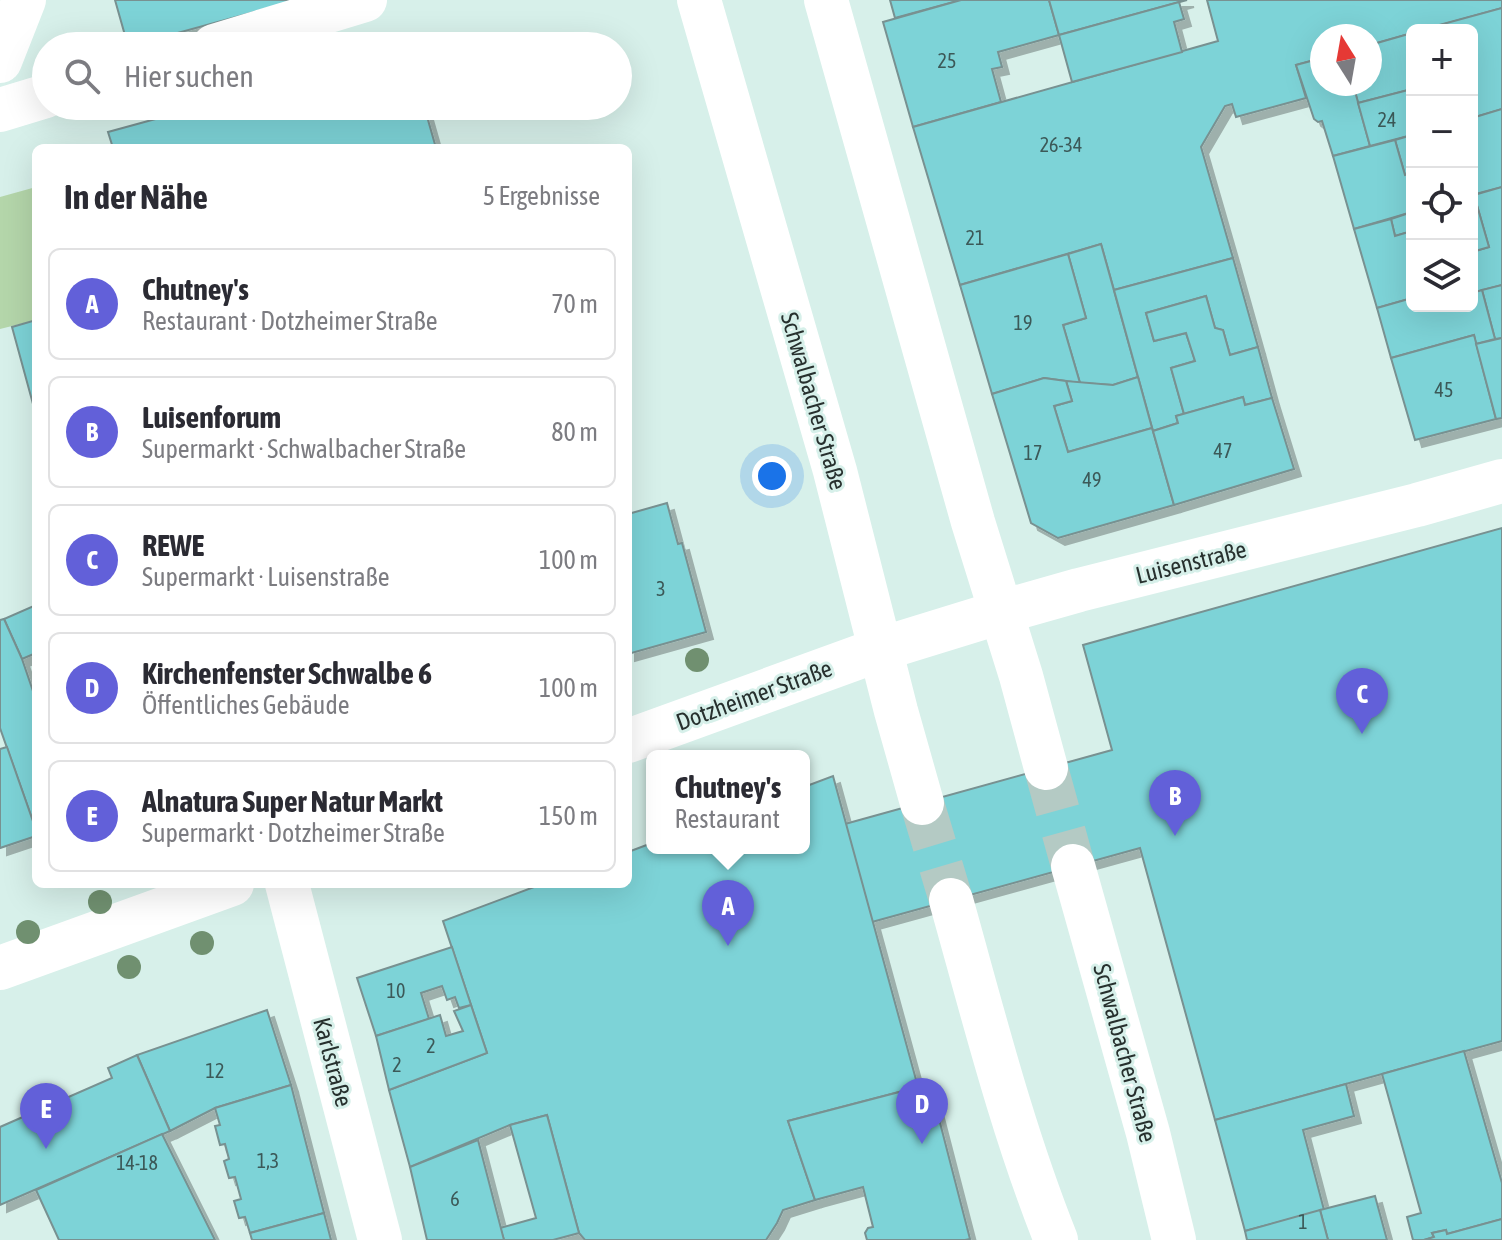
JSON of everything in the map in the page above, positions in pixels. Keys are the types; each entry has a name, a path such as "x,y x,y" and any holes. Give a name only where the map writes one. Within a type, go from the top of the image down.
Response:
{"main road":[{"path":"4,52 24,0"},
{"path":"260,32 365,0"},
{"name":"Schwalbacher Straße","path":"699,0 835,471 922,803"},
{"path":"826,0 973,522 1046,768"},
{"path":"0,110 32,100"},
{"name":"Luisenstraße","path":"881,649 1079,590 1502,481"},
{"name":"Dotzheimer Straße","path":"632,740 881,649"},
{"name":"Schwalbacher Straße","path":"1073,866 1148,1133 1174,1240"},
{"path":"0,968 221,888"},
{"name":"Karlstraße","path":"288,888 380,1240"},
{"path":"951,900 1009,1102 1056,1240"}],"green space":[{"path":"32,188 32,321 0,329 0,197"}],"building":[{"path":"115,0 298,0 180,32 124,32"},
{"path":"890,0 961,0 895,18"},
{"path":"961,0 1049,0 1059,35 998,52 1002,67 992,69 1001,102 913,127 883,22"},
{"path":"1049,0 1187,0 1059,35"},
{"path":"1207,0 1502,0 1502,8 1445,24 1406,24 1406,35 1382,42 1382,24 1310,24 1310,61 1296,65 1306,98 1236,117 1232,104 1225,106 1201,147 1233,258 1114,290 1101,244 960,285 913,127 1218,41"},
{"path":"1179,2 1184,19 1174,22 1182,52 1072,82 1059,35"},
{"path":"1502,8 1502,109 1478,116 1478,24 1443,24"},
{"path":"1406,35 1406,91 1358,103 1356,96 1382,96 1382,42"},
{"path":"1310,61 1310,96 1356,96 1370,146 1333,156 1322,121 1314,119 1296,65"},
{"path":"1406,91 1406,137 1370,146 1358,103"},
{"path":"1502,109 1502,187 1478,193 1478,168 1478,116"},
{"path":"152,120 428,120 435,144 112,144 108,132"},
{"path":"1406,137 1406,175 1405,175 1395,140"},
{"path":"1395,140 1406,175 1406,214 1354,229 1333,156"},
{"path":"1502,187 1502,285 1478,291 1478,250 1489,247 1478,209 1478,194"},
{"path":"1478,209 1489,247 1478,250"},
{"path":"1406,214 1406,233 1395,236 1391,219"},
{"path":"1391,219 1395,236 1406,233 1406,300 1377,308 1354,229"},
{"path":"1101,244 1138,377 1113,385 1080,383 1063,325 1086,318 1068,254"},
{"path":"1068,254 1086,318 1063,325 1080,383 1044,378 992,394 960,285"},
{"path":"1233,258 1258,347 1230,355 1223,330 1215,328 1206,296 1146,313 1154,341 1186,333 1195,361 1171,368 1184,414 1176,416 1178,423 1153,431 1114,290"},
{"path":"1502,285 1502,338 1495,339 1482,290"},
{"path":"1482,290 1495,339 1476,344 1474,335 1391,358 1377,308 1406,300 1406,312 1478,312 1478,291"},
{"path":"1206,296 1215,328 1223,330 1230,355 1258,347 1272,398 1245,405 1243,397 1184,414 1171,368 1195,361 1186,333 1154,341 1146,313"},
{"path":"32,321 32,400 12,327"},
{"path":"1474,335 1496,419 1415,440 1391,358"},
{"path":"1502,338 1502,418 1496,419 1476,344"},
{"path":"1138,377 1152,428 1068,452 1054,406 1072,401 1066,381 1113,385"},
{"path":"1044,378 1066,381 1072,401 1054,406 1068,452 1152,428 1174,505 1058,538 1031,523 992,394"},
{"path":"1243,397 1245,405 1272,398 1294,469 1174,505 1153,431 1178,423 1176,416"},
{"path":"667,503 678,544 682,543 706,632 632,653 632,513"},
{"path":"1502,528 1502,1041 1215,1120 1140,848 872,922 845,824 1112,750 1083,645"},
{"path":"32,607 32,655 22,659 4,619"},
{"path":"4,619 32,688 32,819 0,728 0,620"},
{"path":"7,747 32,819 32,837 0,848 0,749"},
{"path":"833,776 918,1087 788,1121 815,1200 783,1210 766,1240 585,1240 579,1233 547,1115 510,1125 410,1167 389,1090 487,1053 443,921 531,888 632,888 632,850 646,845 646,854 810,854 810,785"},
{"path":"452,947 471,1005 459,1008 455,997 447,1000 442,986 421,993 429,1019 376,1036 357,978"},
{"path":"471,1005 487,1053 389,1090 376,1036 440,1015 446,1036 463,1031 454,1011"},
{"path":"267,1010 291,1085 215,1108 170,1131 137,1055"},
{"path":"1464,1051 1502,1183 1502,1219 1447,1234 1446,1230 1432,1233 1434,1237 1424,1240 1413,1240 1407,1217 1421,1213 1382,1074"},
{"path":"137,1055 170,1131 0,1205 0,1127 112,1078 108,1068"},
{"path":"930,1084 970,1239 867,1240 865,1233 873,1227 863,1187 815,1200 788,1121"},
{"path":"1346,1084 1354,1116 1303,1130 1324,1210 1245,1231 1215,1120"},
{"path":"291,1085 324,1213 250,1233 245,1217 239,1218 234,1201 241,1199 235,1177 229,1178 224,1161 229,1159 225,1144 220,1145 215,1126 220,1125 215,1108"},
{"path":"547,1115 579,1233 553,1240 504,1240 500,1228 536,1218 510,1125"},
{"path":"162,1134 215,1240 59,1240 36,1190"},
{"path":"478,1140 504,1240 427,1240 410,1167"},
{"path":"1375,1196 1387,1240 1328,1240 1320,1210"},
{"path":"1320,1210 1328,1240 1247,1240 1245,1231"},
{"path":"324,1213 331,1240 252,1240 250,1233"},
{"path":"1502,1219 1502,1240 1424,1240 1434,1237 1432,1233 1446,1230 1447,1234"}],"tunnel":[{"path":"1046,768 1073,866"},
{"path":"922,803 951,900"}],"place":[{"name":"REWE","path":"1362,734"},
{"name":"Luisenforum","path":"1175,836"},
{"name":"Chutney's","path":"728,946"},
{"name":"Kirchenfenster Schwalbe 6","path":"922,1144"},
{"name":"Alnatura Super Natur Markt","path":"46,1149"}]}
